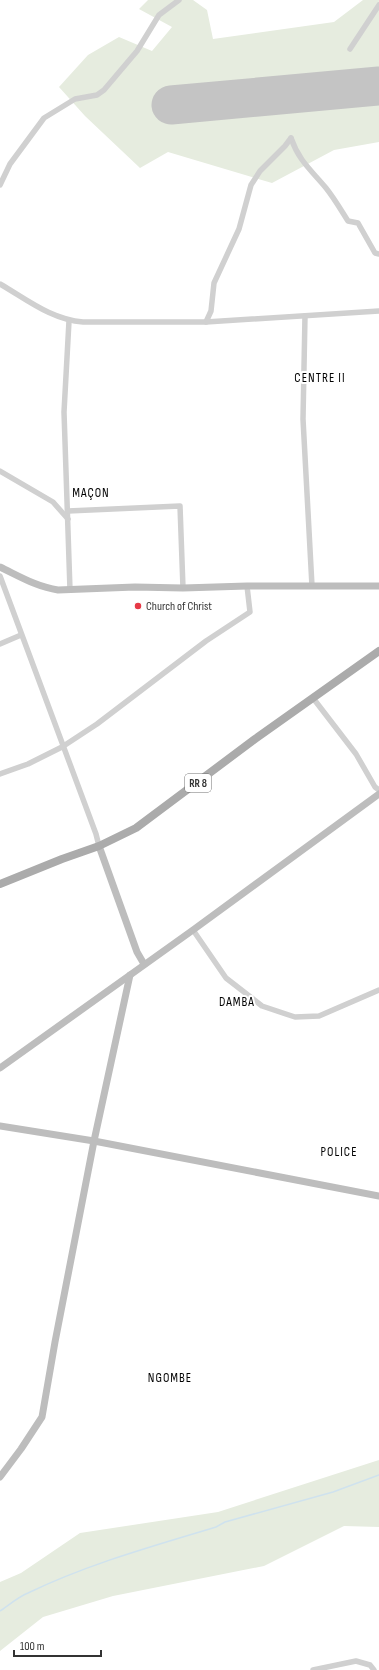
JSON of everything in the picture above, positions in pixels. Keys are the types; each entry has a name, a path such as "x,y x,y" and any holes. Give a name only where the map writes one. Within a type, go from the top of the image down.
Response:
{"main road":[{"name":"RR 8","path":"0,884 99,846 136,828 255,739 379,651"}],"street":[{"path":"0,185 10,164 44,118 75,99 96,95 104,90 137,52 159,15 179,0"},
{"path":"350,49 379,5"},
{"path":"206,322 211,310 214,283 239,229 251,185 260,171 291,138 296,151 309,171 326,188 348,221 358,223 375,253 379,254"},
{"path":"0,284 47,312 69,321 206,322 379,311"},
{"path":"305,316 303,419 312,586"},
{"path":"69,321 64,412 70,590"},
{"path":"0,471 53,502 68,519"},
{"path":"68,511 180,506 183,588"},
{"path":"0,567 46,588 70,590 135,587 379,586"},
{"path":"0,576 62,747 96,834 137,952 144,964"},
{"path":"0,774 28,764 62,747 97,724 206,641 250,612 248,586"},
{"path":"0,644 22,636"},
{"path":"313,698 356,754 375,788 379,790"},
{"path":"0,1068 193,930 379,794"},
{"path":"193,930 226,978 262,1006 295,1017 319,1016 379,990"},
{"path":"0,1477 42,1417 94,1142 130,975"},
{"path":"0,1126 94,1142 379,1196"},
{"path":"313,1670 356,1661 370,1665 374,1670"}],"shaded area":[{"path":"148,0 193,0 207,10 213,39 334,22 363,0 379,0 379,142 334,150 272,183 168,152 140,168 85,116 59,87 88,55 119,37 152,51 172,27 139,9"},
{"path":"379,1460 379,1527 344,1526 264,1566 113,1596 43,1617 0,1651 0,1582 21,1573 80,1533 218,1512"}],"waterway":[{"path":"0,1611 24,1595 97,1564 216,1527 225,1522 333,1492 379,1475"}],"runway":[{"path":"171,105 379,86"}],"place":[{"name":"Church of Christ","path":"138,606"}],"district":[{"name":"CENTRE II","path":"320,378"},
{"name":"MAÇON","path":"91,493"},
{"name":"DAMBA","path":"237,1002"},
{"name":"POLICE","path":"339,1152"},
{"name":"NGOMBE","path":"170,1378"}]}
